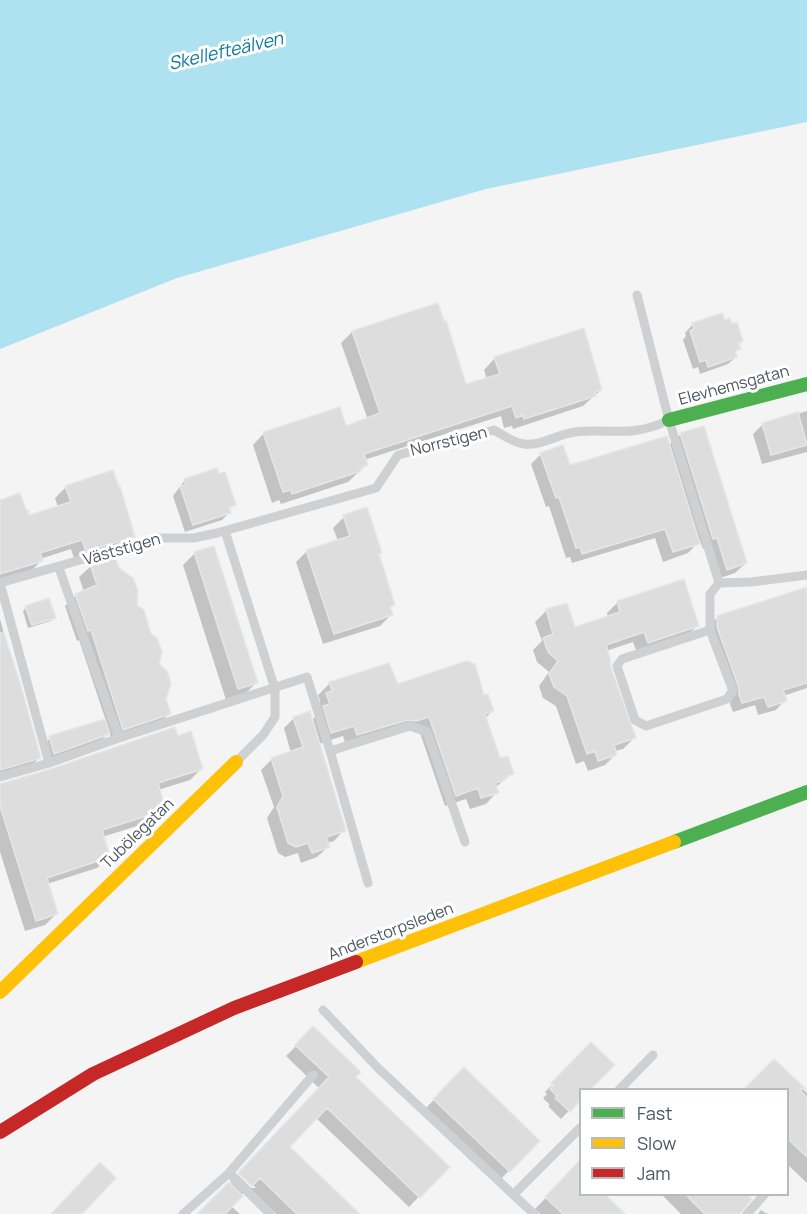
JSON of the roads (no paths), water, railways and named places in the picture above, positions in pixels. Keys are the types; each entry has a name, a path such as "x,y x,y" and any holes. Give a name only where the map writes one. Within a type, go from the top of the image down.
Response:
{"main road":[{"name":"Elevhemsgatan","path":"669,420 807,384"},
{"name":"Tubölegatan","path":"0,992 236,762"},
{"name":"Anderstorpsleden","path":"0,1132 93,1074 234,1008 807,792"}],"lane":[{"path":"637,294 669,420 719,583"},
{"name":"Norrstigen","path":"244,524 375,488 398,455 495,430 521,444 531,444 574,432 622,433 650,429 669,420"},
{"name":"Väststigen","path":"50,764 0,583 59,568 157,538 194,538 244,524"},
{"name":"Tubölegatan","path":"225,531 275,689 275,717 263,735 236,762"},
{"path":"59,568 119,738"},
{"path":"711,630 622,659 617,666 635,720 646,726 726,699 733,690 711,630 710,594 719,583 751,582 807,575"},
{"path":"0,777 50,764 119,738 307,677 368,883"},
{"path":"330,752 410,726 427,732 465,842"},
{"path":"323,1010 379,1069 534,1214"},
{"path":"620,1088 653,1055"},
{"path":"183,1214 229,1173 313,1075"},
{"path":"514,1194 579,1129"},
{"path":"229,1173 270,1214"},
{"path":"747,1214 763,1196"}],"water":[{"name":"Skellefteälven","path":"0,0 807,0 807,122 486,189 177,278 0,349"}]}
